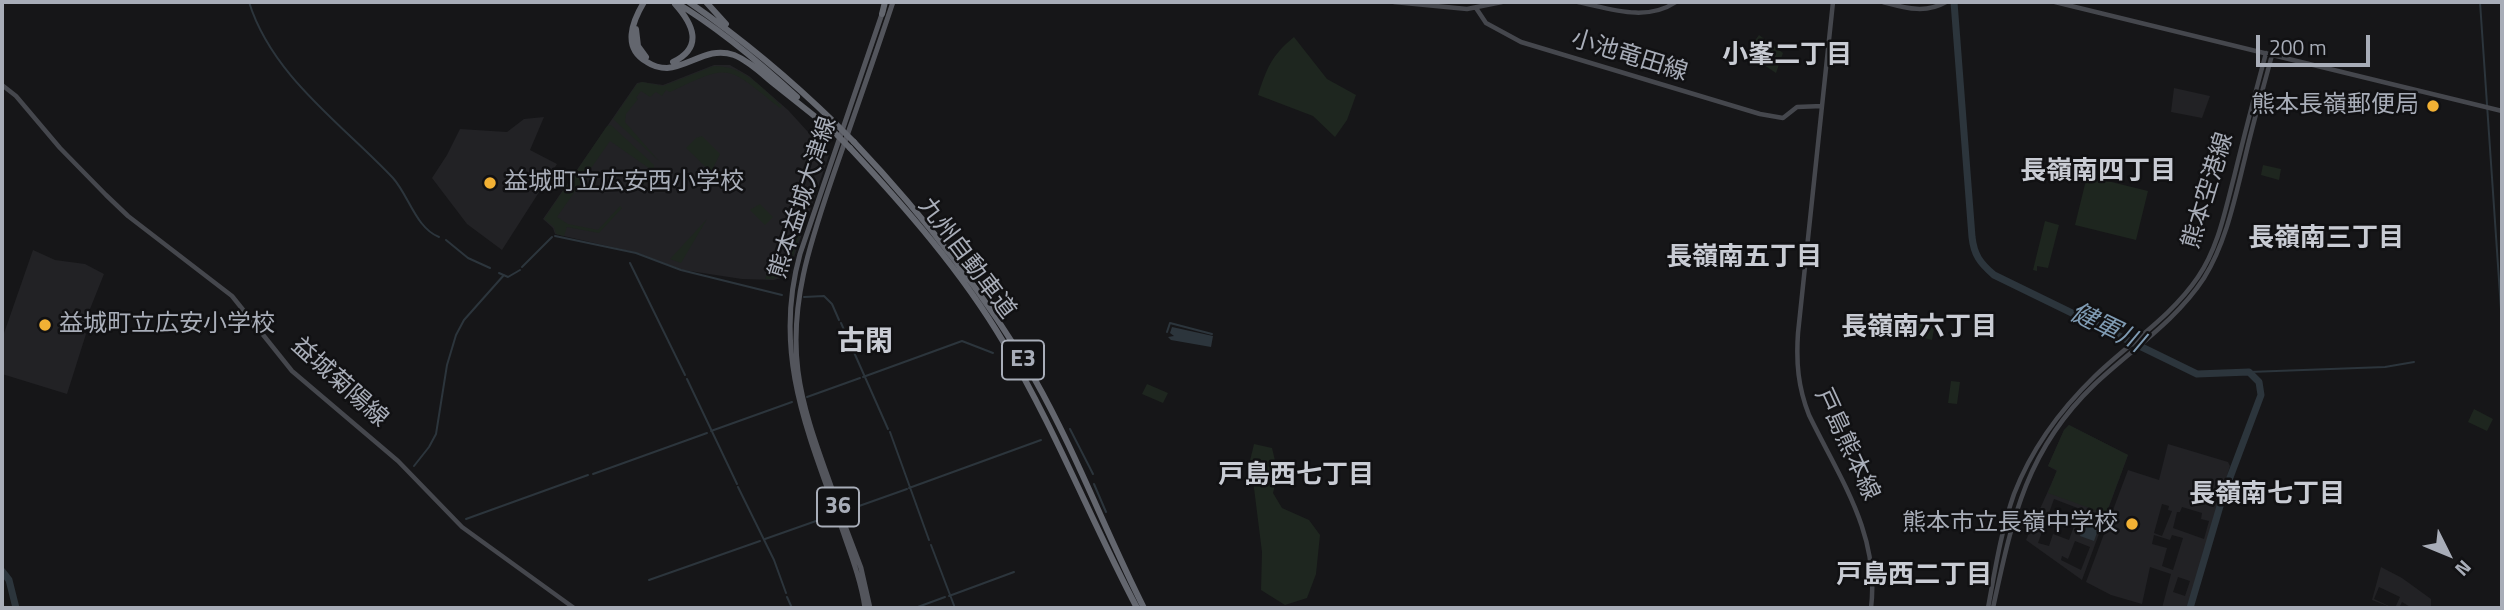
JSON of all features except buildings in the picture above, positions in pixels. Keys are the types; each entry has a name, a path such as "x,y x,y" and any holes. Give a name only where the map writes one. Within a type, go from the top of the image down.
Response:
{"highway":[{"path":"646,2 639,19 636,39 643,55 663,64 682,57 689,49 693,37 688,20 674,2"},
{"path":"646,2 637,13 631,36 636,54 644,61 657,67 669,68 715,52 736,56 834,127"},
{"name":"九州自動車道","path":"674,2 699,16 834,127"},
{"name":"九州自動車道","path":"689,2 738,36 786,76 934,233 982,296 1035,380 1144,608"},
{"path":"706,2 738,36"},
{"path":"882,14 886,2"},
{"name":"九州自動車道","path":"852,145 908,211 977,301 1004,343 1059,445 1138,608"}],"main road":[{"name":"熊本益城大津線","path":"868,608 861,568 805,406 798,370 796,319 799,287 813,233 893,2"},
{"path":"1394,2 1454,8 1476,8 1502,2"},
{"name":"小池竜田線","path":"1578,2 1631,13 1657,11 1676,2"},
{"name":"戸島熊本線","path":"1833,2 1798,333 1797,368 1809,415 1864,529 1872,569 1871,608"},
{"path":"1883,2 1917,10 1947,2"},
{"path":"2055,2 2502,111"},
{"name":"小池竜田線","path":"1476,8 1486,23 1521,42 1758,114 1783,118 1797,107 1822,106"},
{"name":"熊本益城大津線","path":"868,608 800,407 789,341 795,272 882,14"},
{"name":"熊本空港線","path":"1988,608 2010,508 2022,475 2045,436 2064,409 2096,375 2127,350 2182,297 2208,259 2224,213 2269,54"},
{"name":"熊本空港線","path":"1993,608 2015,511 2033,468 2053,434 2092,387 2186,302 2214,260 2238,186 2269,54"},
{"name":"益城菊陽線","path":"2,85 16,96 60,148 106,195 128,216 232,296 292,371 384,448 462,527 574,608"}],"shaded area":[{"path":"1759,35 1783,53 1776,73 1746,53"},
{"path":"1294,37 1327,79 1356,95 1347,120 1335,137 1313,116 1258,95 1271,63"},
{"path":"714,65 730,65 749,76 788,110 829,155 789,272 774,280 742,279 683,270 638,253 555,234 553,228 543,219 637,83 663,85"},
{"path":"714,66 743,74 782,106 780,108 749,84 728,73 706,76 670,92 666,90 662,96 656,92 650,97 641,91 626,114 625,122 659,161 613,119 637,84 642,82 663,86"},
{"path":"2174,88 2210,96 2202,118 2171,112"},
{"name":"益城町立広安西小学校","path":"544,117 530,150 557,164 502,250 467,224 432,178 460,129 507,132 524,119"},
{"path":"611,125 654,165 654,173 643,185 653,171 610,141 557,217 568,224 598,230 620,206 622,208 599,233 567,227 564,236 556,234 554,227 544,219 607,126"},
{"path":"702,136 720,154 711,172 686,148"},
{"path":"2263,165 2281,169 2279,180 2261,175"},
{"path":"2087,176 2148,191 2136,240 2075,225"},
{"path":"760,204 773,217 765,225 750,210"},
{"path":"707,219 681,263 670,259"},
{"path":"2045,221 2059,225 2048,268 2037,266 2037,271 2033,270"},
{"path":"799,234 788,272 773,279 765,279 768,272 773,272 782,262 780,260 790,249 788,246"},
{"name":"益城町立広安小学校","path":"33,250 55,260 85,264 104,274 82,329 86,334 67,394 2,374 2,339"},
{"path":"1910,320 1927,323 1934,329 1932,340 1905,333"},
{"path":"1172,327 1213,336 1211,347 1171,340 1168,337 1174,336 1170,333"},
{"path":"1951,381 1960,382 1957,404 1948,403"},
{"path":"1147,384 1168,393 1163,403 1142,394"},
{"path":"2474,409 2493,419 2487,431 2468,422"},
{"path":"2069,425 2128,455 2082,580 2026,540 2057,471 2048,466 2064,430","holes":["2054,499 2080,509 2069,540 2053,534 2049,546 2038,543","2075,541 2090,547 2081,570 2061,560 2062,556 2068,559"]},
{"path":"2069,425 2128,455 2106,514 2048,493 2057,470 2048,466 2064,430"},
{"path":"1254,444 1272,448 1278,473 1273,493 1282,508 1309,520 1320,535 1316,574 1307,598 1285,605 1261,590 1262,552 1249,465"},
{"name":"熊本市立長嶺中学校","path":"2168,444 2228,462 2230,466 2188,608 2162,608 2171,574 2150,567 2142,604 2111,595 2086,582 2128,470 2159,480","holes":["2162,504 2169,506 2168,510 2172,511 2162,536 2154,533","2182,507 2202,513 2201,519 2209,521 2204,539 2173,528 2177,512 2180,512","2154,535 2170,540 2172,535 2183,538 2173,570 2162,566 2167,548 2152,544","2178,577 2190,581 2185,596 2173,592"]},
{"path":"2086,519 2100,524 2094,541 2080,536"},
{"path":"2381,567 2431,599 2431,608 2412,608 2402,602 2399,608 2395,608 2400,597 2379,587 2374,599 2393,608 2372,600"}],"waterway":[{"path":"249,2 260,29 291,76 310,98 393,178 424,227 439,237"},
{"name":"健軍川","path":"1954,2 1972,237 1974,249 1981,262 1994,275 2197,374 2249,372 2259,382 2261,395 2223,496 2190,608"},
{"path":"2480,2 2502,324"},
{"path":"555,236 636,253 681,270 782,295"},
{"path":"522,267 552,237"},
{"path":"446,240 468,258 490,268"},
{"path":"630,263 685,375"},
{"path":"499,273 508,277 520,270"},
{"path":"414,466 436,434 447,365 456,335 464,320 504,275"},
{"path":"804,297 824,296 832,304 839,320"},
{"path":"841,323 888,429"},
{"path":"1167,332 1170,323 1212,334"},
{"path":"863,377 962,341 993,353"},
{"path":"2249,372 2385,367 2414,362"},
{"path":"807,397 860,378"},
{"path":"687,379 737,484"},
{"path":"711,431 792,402"},
{"path":"1070,429 1093,474"},
{"path":"890,432 929,540"},
{"path":"593,474 707,433"},
{"path":"909,488 1041,440"},
{"path":"466,519 588,475"},
{"path":"1094,484 1106,512"},
{"path":"738,487 774,560 786,593"},
{"path":"845,511 907,489"},
{"path":"765,539 833,515"},
{"path":"649,580 760,541"},
{"path":"931,545 955,608"},
{"path":"2,571 9,580 16,608"},
{"path":"949,596 1014,572"},
{"path":"787,597 792,608"},
{"path":"915,608 945,597"}],"place":[{"name":"熊本長嶺郵便局","path":"2433,106"},
{"name":"益城町立広安西小学校","path":"490,183"},
{"name":"益城町立広安小学校","path":"45,325"},
{"name":"熊本市立長嶺中学校","path":"2132,524"}],"district":[{"name":"小峯二丁目","path":"1787,57"},
{"name":"長嶺南四丁目","path":"2098,173"},
{"name":"長嶺南三丁目","path":"2326,240"},
{"name":"長嶺南五丁目","path":"1744,259"},
{"name":"長嶺南六丁目","path":"1919,329"},
{"name":"古閑","path":"865,343"},
{"name":"戸島西七丁目","path":"1296,477"},
{"name":"長嶺南七丁目","path":"2267,496"},
{"name":"戸島西二丁目","path":"1914,577"}]}
